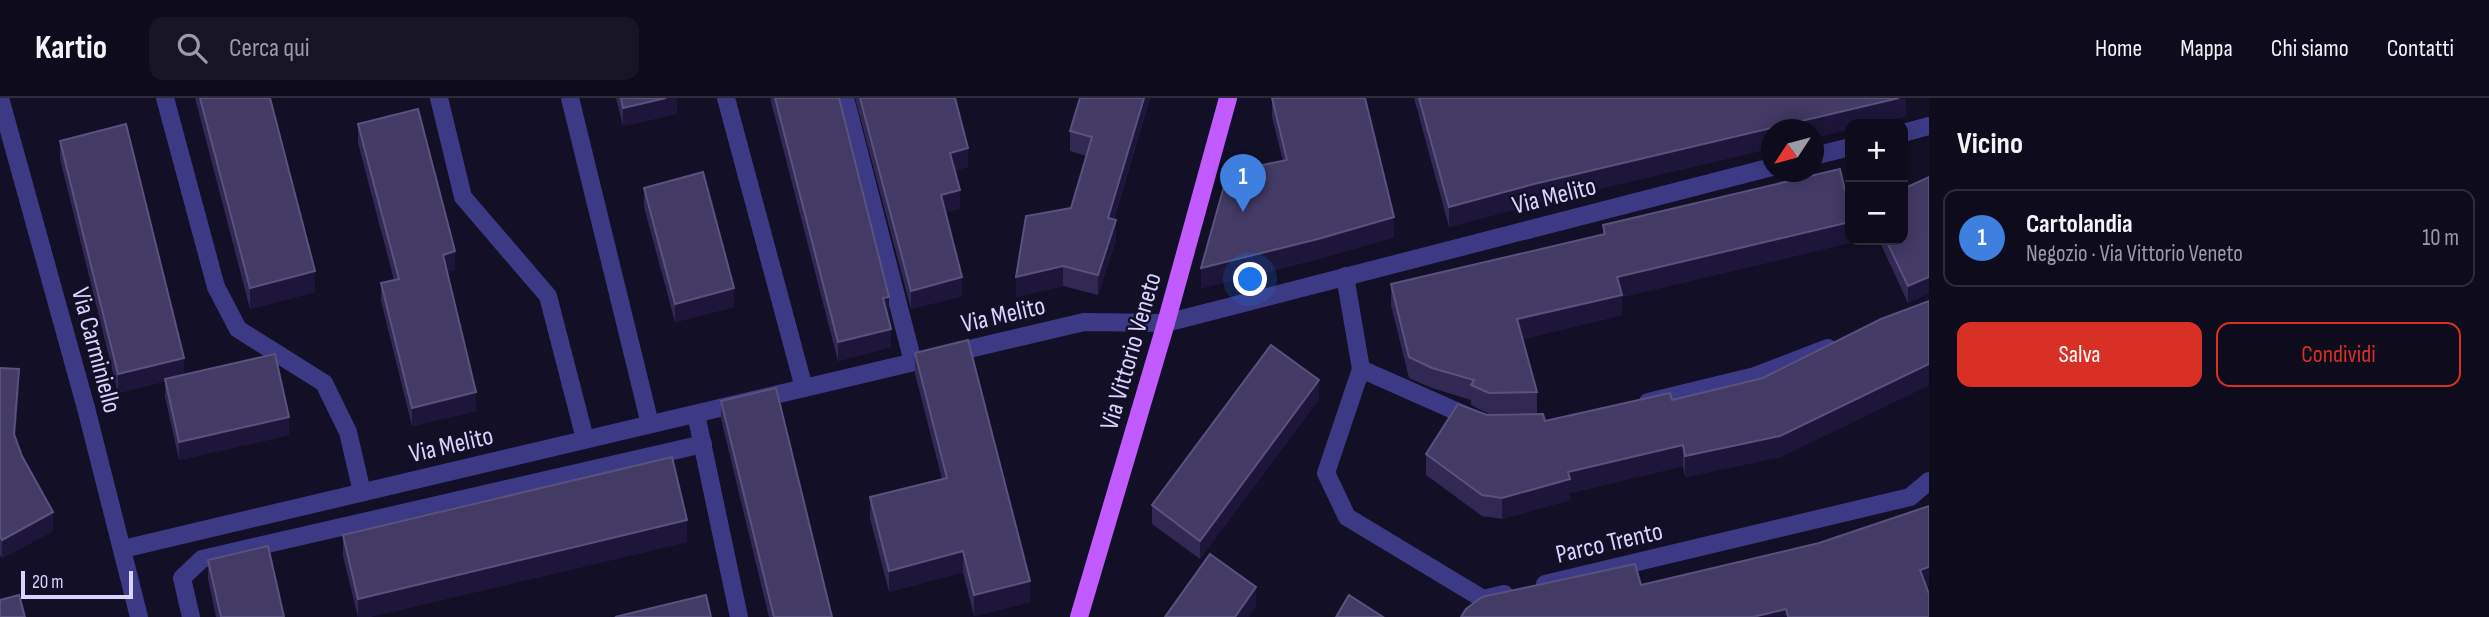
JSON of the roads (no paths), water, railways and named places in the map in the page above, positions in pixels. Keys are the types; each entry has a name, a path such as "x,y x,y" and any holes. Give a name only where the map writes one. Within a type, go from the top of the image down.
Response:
{"main road":[{"name":"Via Vittorio Veneto","path":"1079,617 1166,323 1228,98"}],"street":[{"name":"Via Carminiello","path":"0,98 123,549 139,617"},
{"path":"165,98 216,287 238,329 324,383 348,432 362,492"},
{"path":"439,98 463,197 548,296 585,439"},
{"path":"570,98 650,424"},
{"path":"726,98 803,388"},
{"path":"845,98 913,362"},
{"path":"1908,132 1929,126"},
{"path":"1824,153 1845,147"},
{"name":"Via Melito","path":"123,549 1084,322 1166,323 1761,170"},
{"name":"Parco Trento","path":"1345,276 1361,369 1326,473 1347,517 1483,599 1910,497 1929,481"},
{"path":"1637,405 1755,376 1842,343"},
{"path":"1361,369 1487,425"},
{"path":"696,414 739,617"},
{"path":"191,617 182,578 202,559 703,443"}],"place":[{"name":"Cartolandia","path":"1243,212"}]}
